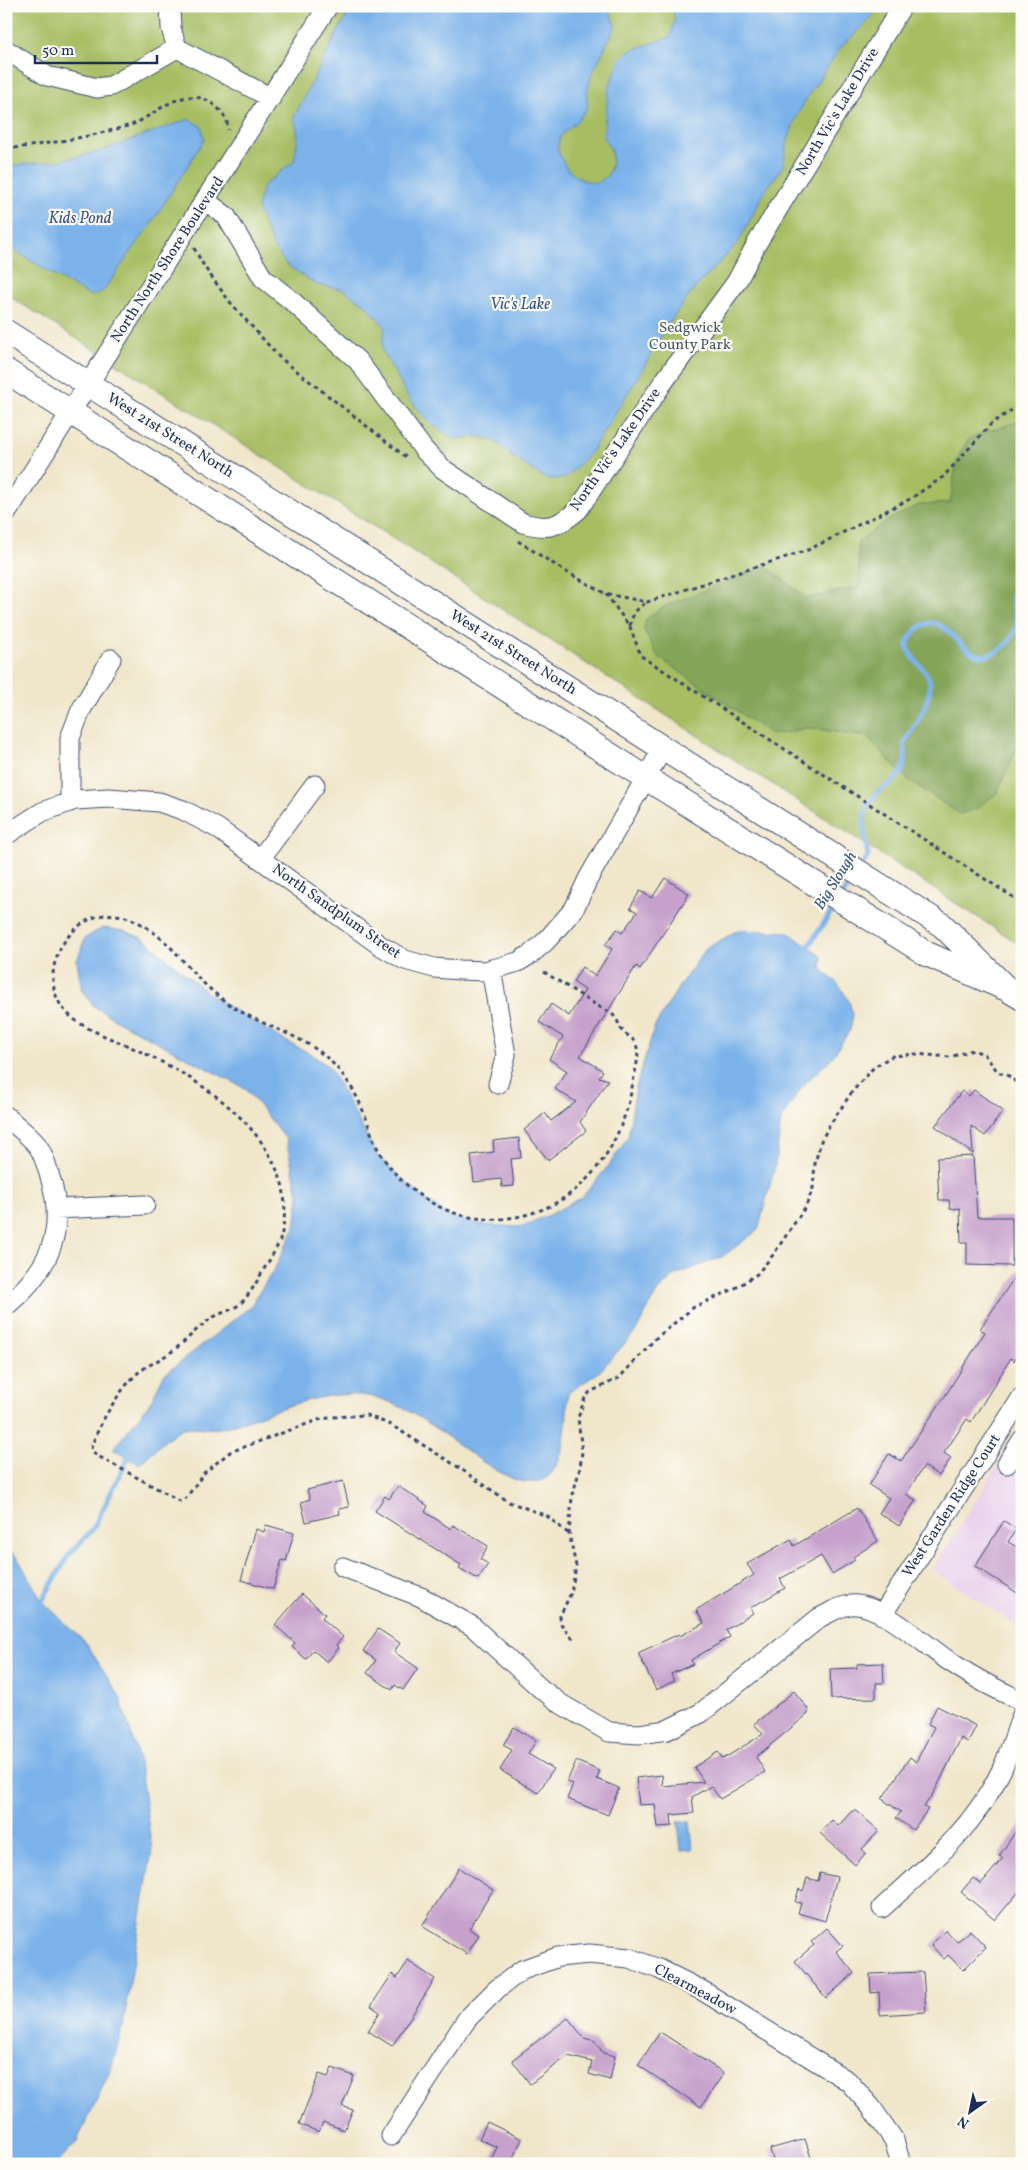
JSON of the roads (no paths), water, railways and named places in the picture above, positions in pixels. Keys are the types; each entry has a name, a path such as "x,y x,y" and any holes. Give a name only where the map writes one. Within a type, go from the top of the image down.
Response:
{"main road":[{"name":"West 21st Street North","path":"6,332 942,925 1014,993"},
{"name":"West 21st Street North","path":"6,371 646,778 927,954 1014,993"}],"street":[{"path":"170,6 170,28 178,48 271,98"},
{"name":"North North Shore Boulevard","path":"6,514 328,6"},
{"name":"North Vic's Lake Drive","path":"206,201 226,216 263,278 292,301 358,361 424,450 443,469 523,523 539,527 553,526 566,521 578,510 662,384 737,282 757,243 902,6"},
{"path":"6,50 47,76 97,88 111,86 178,48"},
{"path":"70,802 70,738 81,710 111,659"},
{"name":"North Sandplum Street","path":"6,835 42,812 70,802 108,798 159,802 183,810 216,828 381,946 405,960 434,968 477,971 518,962 531,954 574,909 588,878 663,748"},
{"path":"260,859 315,785"},
{"path":"491,969 506,1055 498,1084"},
{"path":"6,1116 38,1146 48,1168 56,1196 56,1230 46,1260 26,1289 6,1306"},
{"path":"56,1209 144,1205"},
{"name":"West Garden Ridge Court","path":"882,1615 1022,1397"},
{"path":"1007,1464 1022,1440"},
{"path":"343,1567 421,1597 472,1626 540,1688 561,1704 609,1732 639,1734 667,1730 701,1714 819,1618 835,1609 852,1605 882,1615 990,1687 1022,1701"},
{"path":"882,1908 947,1850 974,1815 1002,1769 1022,1715"},
{"name":"Clearmeadow","path":"391,2136 467,2019 497,1989 522,1970 558,1956 589,1954 629,1958 660,1969 703,1991 848,2081 872,2107 894,2140 901,2164"}],"water":[{"name":"Vic's Lake","path":"353,6 608,6 615,25 592,73 587,93 587,108 578,120 561,135 557,147 563,162 576,177 598,183 608,175 612,164 611,150 603,136 609,87 620,59 629,51 670,37 675,19 671,6 874,6 872,17 841,47 809,94 795,119 786,147 783,166 765,191 738,243 695,288 668,324 591,452 565,478 546,479 490,439 478,436 454,439 429,422 408,397 382,349 385,327 366,305 342,289 317,285 287,265 274,248 257,208 263,186 294,161 298,135 294,117"},
{"name":"Kids Pond","path":"189,119 202,127 204,140 151,224 103,291 91,296 6,245 6,166 58,161 98,152"},
{"path":"103,928 125,931 144,939 210,995 280,1038 311,1054 330,1068 378,1157 420,1195 450,1217 482,1225 520,1227 551,1214 582,1197 610,1164 628,1137 636,1087 655,1026 680,985 706,949 738,930 788,932 822,957 821,969 838,984 848,999 853,1014 850,1030 831,1059 803,1085 781,1119 775,1166 758,1230 722,1257 675,1275 657,1292 636,1331 598,1373 568,1393 563,1445 554,1470 546,1478 535,1482 516,1480 484,1462 407,1410 390,1402 369,1396 348,1395 327,1396 306,1401 220,1428 183,1428 168,1438 139,1464 113,1449 150,1403 164,1375 250,1307 275,1268 295,1227 299,1198 286,1139 246,1089 116,1020 94,1006 82,991 77,961 85,938"},
{"path":"6,1548 17,1557 42,1601 85,1642 119,1695 138,1756 152,1849 123,2026 111,2069 77,2141 56,2164 6,2164"},
{"path":"690,1821 693,1849 681,1850 678,1822"}],"waterway":[{"name":"Big Slough","path":"861,867 868,856 864,826 866,809 877,793 899,776 905,757 904,743 921,715 930,691 930,684 925,671 908,649 908,642 911,636 923,625 934,623 944,628 972,653 983,656 996,652 1010,640 1015,631 1017,619 1013,595 1022,563"},
{"name":"Big Slough","path":"843,894 855,876"},
{"name":"Big Slough","path":"808,947 836,905"},
{"path":"42,1601 68,1556 93,1529 128,1458"}],"park label":[{"name":"Sedgwick County Park","path":"690,336"}]}
